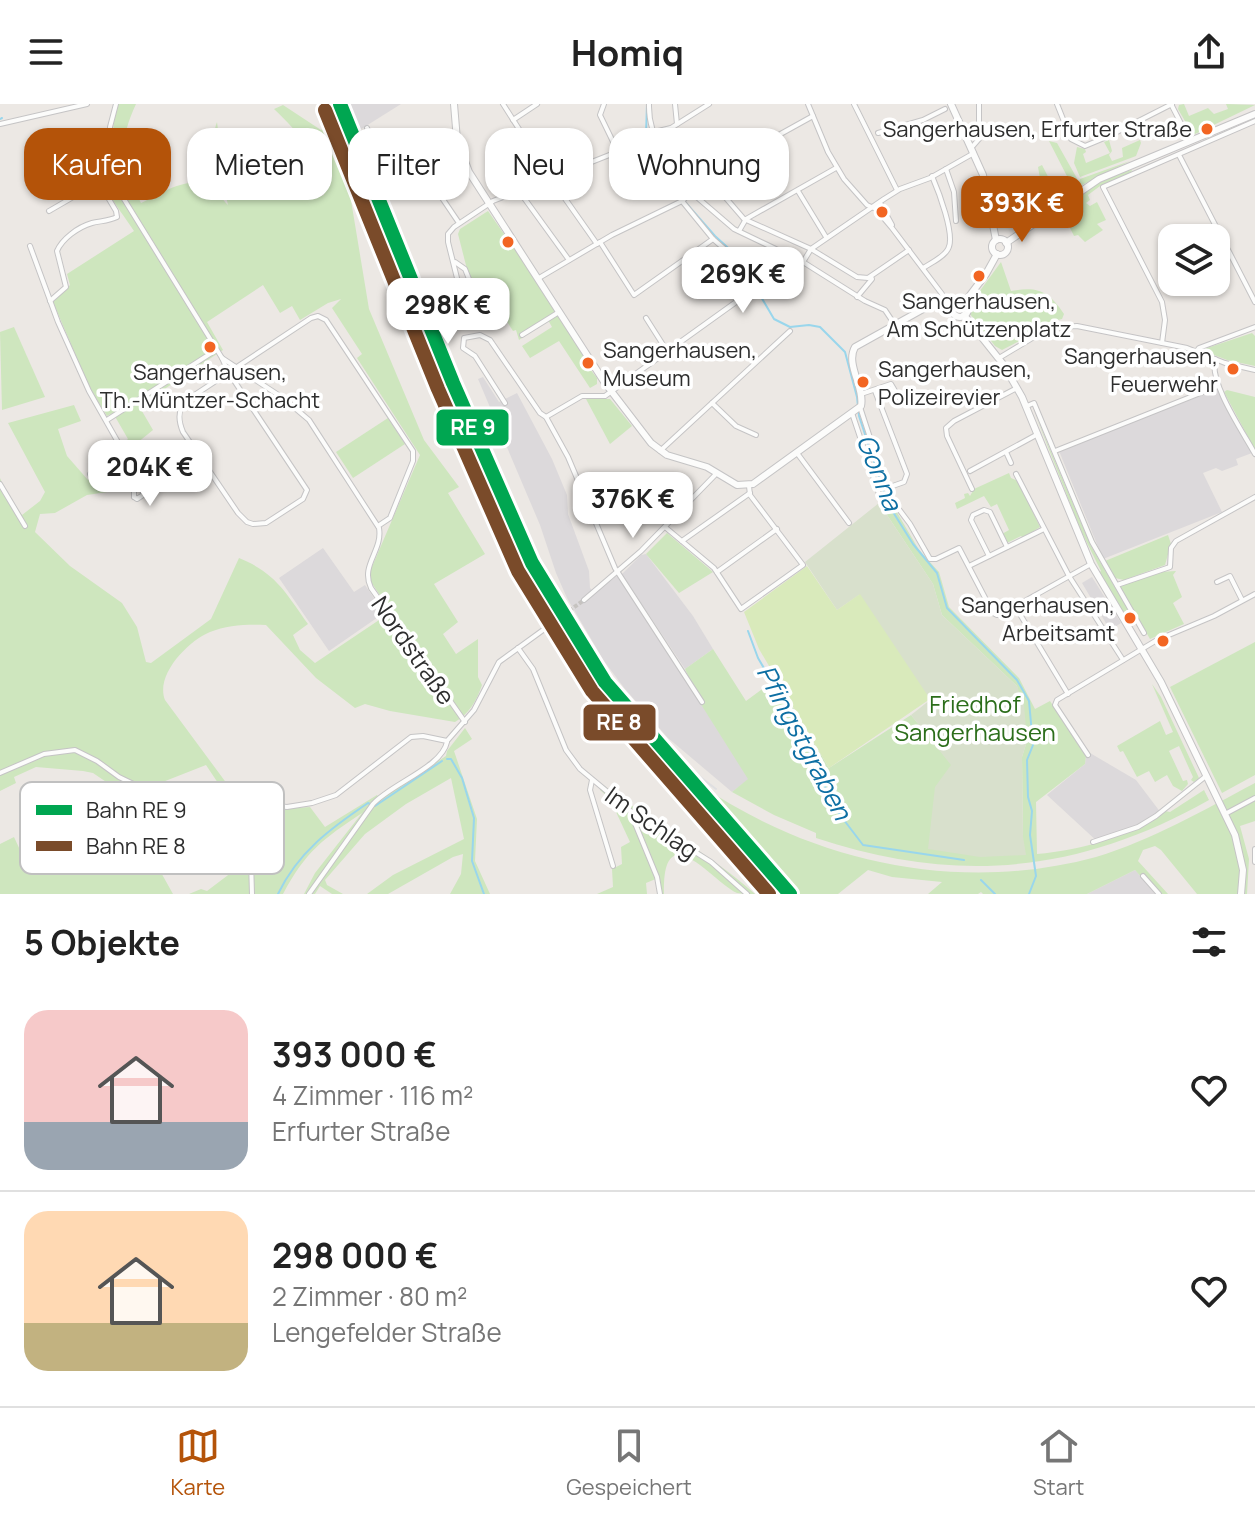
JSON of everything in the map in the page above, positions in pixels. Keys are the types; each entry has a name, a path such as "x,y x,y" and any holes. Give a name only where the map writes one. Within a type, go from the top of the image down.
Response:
{"main road":[{"path":"454,104 459,148 469,172 611,391 660,451 717,473 737,485 749,489 857,410 862,403 853,350 934,303 943,301 953,306"},
{"path":"948,107 973,150 985,181 996,240 992,248 997,254"},
{"path":"997,254 1005,253 1006,243 1095,181 1133,169 1255,114"},
{"path":"996,240 1006,243"},
{"path":"964,303 988,272 997,254"},
{"path":"953,306 957,302 964,303 968,309 964,315"},
{"path":"953,306 955,315 964,315"},
{"path":"964,315 999,358 1027,406 1091,564 1161,682 1225,814 1242,855 1241,894"}],"street":[{"path":"49,104 51,113"},
{"path":"0,124 87,104"},
{"path":"110,128 116,104"},
{"path":"503,104 518,128"},
{"path":"513,120 537,104"},
{"path":"604,104 600,115 609,134"},
{"path":"649,104 650,128"},
{"path":"675,104 677,124"},
{"path":"671,128 699,106 709,104"},
{"path":"808,104 836,168 857,195 892,228 942,294 943,301"},
{"path":"854,104 897,190"},
{"path":"803,262 811,249 897,190 932,176 973,150 979,139 979,104"},
{"path":"1057,104 1071,139 1085,146 1172,104 1190,141"},
{"path":"878,133 923,120 948,107"},
{"path":"789,129 813,116"},
{"path":"1162,343 1165,320 1162,302 1103,187 1133,169 1178,154 1255,121"},
{"path":"1178,154 1255,302"},
{"path":"739,231 746,219 836,168"},
{"path":"946,168 954,192 956,221"},
{"path":"923,268 950,246 948,223 932,176"},
{"path":"798,191 826,238"},
{"path":"49,211 68,200"},
{"path":"50,301 66,287 58,247 82,227 117,217 110,200"},
{"path":"123,200 222,358 226,374 305,485 306,494 266,523 253,524 238,513 180,424 179,410 187,400 226,374 237,367 312,318 321,317 327,321 413,451 413,461 390,518 378,526 309,420 283,398 237,367 222,358"},
{"path":"443,200 459,223"},
{"path":"453,261 465,269 475,294 472,301 467,301 457,278 447,237 459,223 498,200"},
{"path":"526,200 569,260"},
{"path":"567,200 634,295 713,239"},
{"path":"698,200 739,231 803,262 857,297 887,311 895,325"},
{"path":"726,200 746,219 811,249 864,279 909,250"},
{"path":"539,278 598,243 682,201 713,239 736,259 726,266 743,295 602,397 581,396 546,417"},
{"path":"880,203 892,228"},
{"path":"30,246 89,391 119,444 90,474"},
{"path":"857,297 872,279 871,276"},
{"path":"522,335 559,312"},
{"path":"646,318 667,351"},
{"path":"999,358 1049,328 1064,325 1162,343 1255,370"},
{"path":"1196,352 1199,348 1255,327"},
{"path":"660,451 790,331"},
{"path":"505,403 475,356 463,348 464,338 478,335 489,339 540,413 546,417 568,457 617,572 702,702"},
{"path":"107,420 216,350"},
{"path":"1215,359 1213,372 1218,386 1255,454"},
{"path":"861,394 892,384 901,401 918,393"},
{"path":"1055,451 1218,386"},
{"path":"972,489 946,428 1017,388"},
{"path":"875,391 907,474 904,482 887,488"},
{"path":"712,403 736,426 756,435"},
{"path":"1027,406 1034,403 1092,542 1144,633"},
{"path":"857,410 890,498 910,524 930,559 959,548 993,613 997,615 1091,564"},
{"path":"857,410 881,500"},
{"path":"970,471 1038,434"},
{"path":"145,482 194,448"},
{"path":"1006,452 1011,463"},
{"path":"797,453 849,523"},
{"path":"584,600 665,527 717,473"},
{"path":"1016,474 1069,576 1123,660"},
{"path":"0,484 25,526"},
{"path":"665,527 717,572 739,609 803,565 749,489 682,541"},
{"path":"1116,585 1170,567 1169,554 1176,541 1255,497"},
{"path":"989,556 971,520 973,515 984,510 990,512 1007,547"},
{"name":"Nordstraße","path":"378,526 379,540 368,567 367,580 465,722"},
{"path":"717,572 777,529"},
{"path":"969,566 1044,529"},
{"path":"1217,582 1230,576 1242,601"},
{"path":"1088,755 1055,705 1057,700 1142,649 1255,594"},
{"path":"1015,606 1068,694"},
{"path":"309,894 373,804 384,793 442,756 447,741 480,700 496,665 550,625"},
{"name":"Im Schlag","path":"518,648 532,668 566,750 580,769 633,813 711,862 747,894"},
{"path":"284,807 331,798 412,737 447,741"},
{"path":"0,773 44,754 75,750 129,782"},
{"path":"1093,842 1138,827 1206,776"},
{"path":"592,780 590,790 613,866"},
{"path":"1225,814 1255,798"},
{"path":"633,813 657,877 660,894"},
{"path":"1255,849 1255,862"},
{"path":"251,874 252,894"},
{"path":"1143,876 1159,894"}],"shaded area":[{"path":"346,104 401,104 363,128 357,128"},
{"path":"483,377 499,402 517,393 552,459 567,495 568,514 589,571 590,588 595,593 618,575 749,779 732,792 668,738 604,661 556,573 540,525 478,379"},
{"path":"1218,389 1252,453 1236,459 1238,465 1203,473 1222,512 1103,559 1059,451"},
{"path":"323,548 354,592 365,585 384,613 329,651 279,578"},
{"path":"646,554 693,616 713,649 685,669 622,574 641,555"},
{"path":"1092,577 1121,623 1110,630 1082,583"},
{"path":"1090,753 1136,780 1161,813 1139,829 1099,843 1047,795 1085,764 1086,756"},
{"path":"1135,870 1156,894 1087,894"}],"green space":[{"path":"118,104 136,104 127,128 113,128"},
{"path":"321,104 327,104 337,143 343,152 348,200 351,200 369,309 424,440 459,487 448,493 485,554 434,584 458,622 443,634 456,654 478,639 478,677 482,685 472,706 455,722 365,704 355,708 316,678 266,625 223,628 201,636 183,651 169,670 163,690 165,700 226,782 217,782 206,765 163,782 106,782 93,773 36,767 14,777 16,783 0,791 0,478 22,515 40,501 45,492 8,423 74,405 81,421 58,429 67,456 88,480 128,439 113,413 107,416 90,389 53,302 70,285 67,274 134,231 113,200 140,200 141,203 171,200 171,188 183,184 187,184 187,200 224,200 228,205 227,200 332,200 332,128 324,128 328,125","holes":["263,285 280,313 292,306 300,320 341,299 332,308 362,354 357,358 420,455 371,569 371,582 391,612 315,663 300,650 293,635 308,624 293,603 271,577 239,558 211,619 151,663 146,662 137,627 122,603 70,566 35,532 40,514 55,513 87,495 114,491 141,472 137,443 153,430 139,406 223,350 207,322"]},
{"path":"1184,104 1189,116 1208,108 1214,114 1228,109 1226,104 1255,105 1193,135 1178,109 1179,105"},
{"path":"283,105 318,128 293,128 274,109"},
{"path":"1109,140 1112,161 1123,157 1122,148 1140,140 1141,143 1136,156 1080,177 1074,163 1077,147 1085,149 1086,163 1110,153 1104,142"},
{"path":"1049,141 1057,143 1079,182 1130,161 1082,185 1080,183 1075,190 1052,205 1041,184 1038,167 1042,165 1057,194 1072,186"},
{"path":"1132,170 1088,195 1090,200 1086,203 1090,206 1097,202 1106,220 1097,224 1103,230 1085,242 1078,235 1074,236 1070,228 1075,220 1073,206 1079,197 1101,182"},
{"path":"488,211 585,358 583,360 597,378 597,384 590,388 559,341 530,358 522,346 552,327 548,320 519,340 516,330 513,331 499,309 485,315 479,306 481,290 470,281 458,234 460,229"},
{"path":"1001,262 1011,291 1029,289 1042,292 1064,314 1062,319 1050,322 1048,326 1002,350 995,346 970,314 971,303"},
{"path":"14,327 45,397 2,410 0,332"},
{"path":"1252,333 1255,336 1255,366 1201,350"},
{"path":"1227,390 1255,397 1255,450 1224,392"},
{"path":"586,399 610,399 632,426 610,444"},
{"path":"1035,414 1091,546 1128,614 1121,610 1098,573 1101,571 1081,531"},
{"path":"388,418 405,444 353,478 336,452"},
{"path":"1009,473 1011,478 1018,481 1040,527 1023,538 1021,536 1007,543 1002,534 1009,530 997,504 991,507 984,496 957,509 955,503 965,498 964,494 970,496 974,489"},
{"path":"888,497 919,550 939,572 949,607 1019,678 1035,709 1050,701 1086,756 1085,764 1036,802 1037,854 1071,849 1120,835 1165,811 1170,812 1204,790 1209,800 1161,825 1113,843 1065,856 1017,864 968,866 868,853 816,838 816,833 732,792 748,779 702,706 685,669 713,649 746,701 776,679 829,768 911,715 952,765 1023,837 1022,757 1027,741 1017,686 942,615 933,584 879,503"},
{"name":"Friedhof Sangerhausen","path":"879,503 933,584 942,615 1017,686 1024,705 1027,741 1022,757 1026,855 980,857 928,849 935,787 951,765 911,715 930,700 859,595 837,610 805,562"},
{"path":"667,533 713,572 679,593 646,554"},
{"path":"1168,535 1171,544 1165,565 1124,580 1115,578 1105,561"},
{"path":"807,566 837,610 860,594 930,699 829,768 759,649 744,612"},
{"path":"1176,571 1173,575 1182,597 1173,603 1184,624 1150,639 1121,585 1159,572"},
{"path":"1255,642 1255,775 1222,793 1170,687"},
{"path":"1152,684 1199,778 1194,782 1191,780 1193,777 1179,746 1169,751 1183,781 1187,780 1188,784 1182,791 1173,786 1167,775 1155,782 1149,771 1137,777 1117,746 1160,721 1166,735 1173,732"},
{"path":"465,728 472,739 454,751 477,819 475,861 490,894 450,894 461,874 463,854 388,894 367,894 393,875 464,839 451,778 406,804 365,834 325,880 327,885 343,894 332,894 320,886 315,894 304,894 315,873 362,813 316,847 283,894 189,894 201,889 207,891 229,874 284,874 284,809 310,807 325,827 377,795 380,799 446,756"},
{"path":"1255,783 1255,821 1240,826 1249,859 1247,894 1197,894 1155,846 1143,850 1138,861 1168,894 1156,894 1135,870 1087,894 928,894 942,882 892,877 868,870 838,894 795,894 699,784 743,811 790,834 839,852 890,864 941,871 993,872 1045,868 1117,850 1177,824"},
{"path":"602,784 755,894 737,893 680,855 671,858 666,870 664,894 661,894 658,878 646,883 647,894 597,894 613,887 612,869 622,864 621,847 630,842 610,799 600,790"},
{"path":"14,837 20,850 20,874 162,874 173,894 0,894 0,844"}],"waterway":[{"name":"Gonna","path":"646,128 647,104"},
{"name":"Gonna","path":"683,200 737,256 774,319 790,327 820,327 845,352 859,416 888,504 913,544 937,573 947,608 1017,680 1029,701 1033,745 1027,760 1028,797 1032,811 1030,835 1036,876 1029,894"},
{"name":"Pfingstgraben","path":"748,631 758,658 798,726 834,807 863,845 964,860"},
{"path":"447,759 451,759 462,778 474,818 472,861 484,894"},
{"path":"375,806 442,761"},
{"path":"278,894 295,866 317,842 354,812 370,804"},
{"name":"Pfingstgraben","path":"981,880 995,894"}],"tunnel":[{"path":"550,625 584,600"}],"railway":[{"path":"631,714 674,757 716,789"}],"transit line":[{"path":"340,104 453,383 532,563 605,682 790,894"},
{"path":"325,110 438,389 518,571 592,691 769,894"}],"place":[{"name":"Sangerhausen, Erfurter Straße","path":"1207,129"},
{"name":"Sangerhausen, Am Schützenplatz","path":"979,276"},
{"name":"Sangerhausen, Th.-Müntzer-Schacht","path":"210,347"},
{"name":"Sangerhausen, Museum","path":"588,363"},
{"name":"Sangerhausen, Feuerwehr","path":"1233,369"},
{"name":"Sangerhausen, Polizeirevier","path":"863,382"},
{"name":"Sangerhausen, Arbeitsamt","path":"1130,618"}]}
